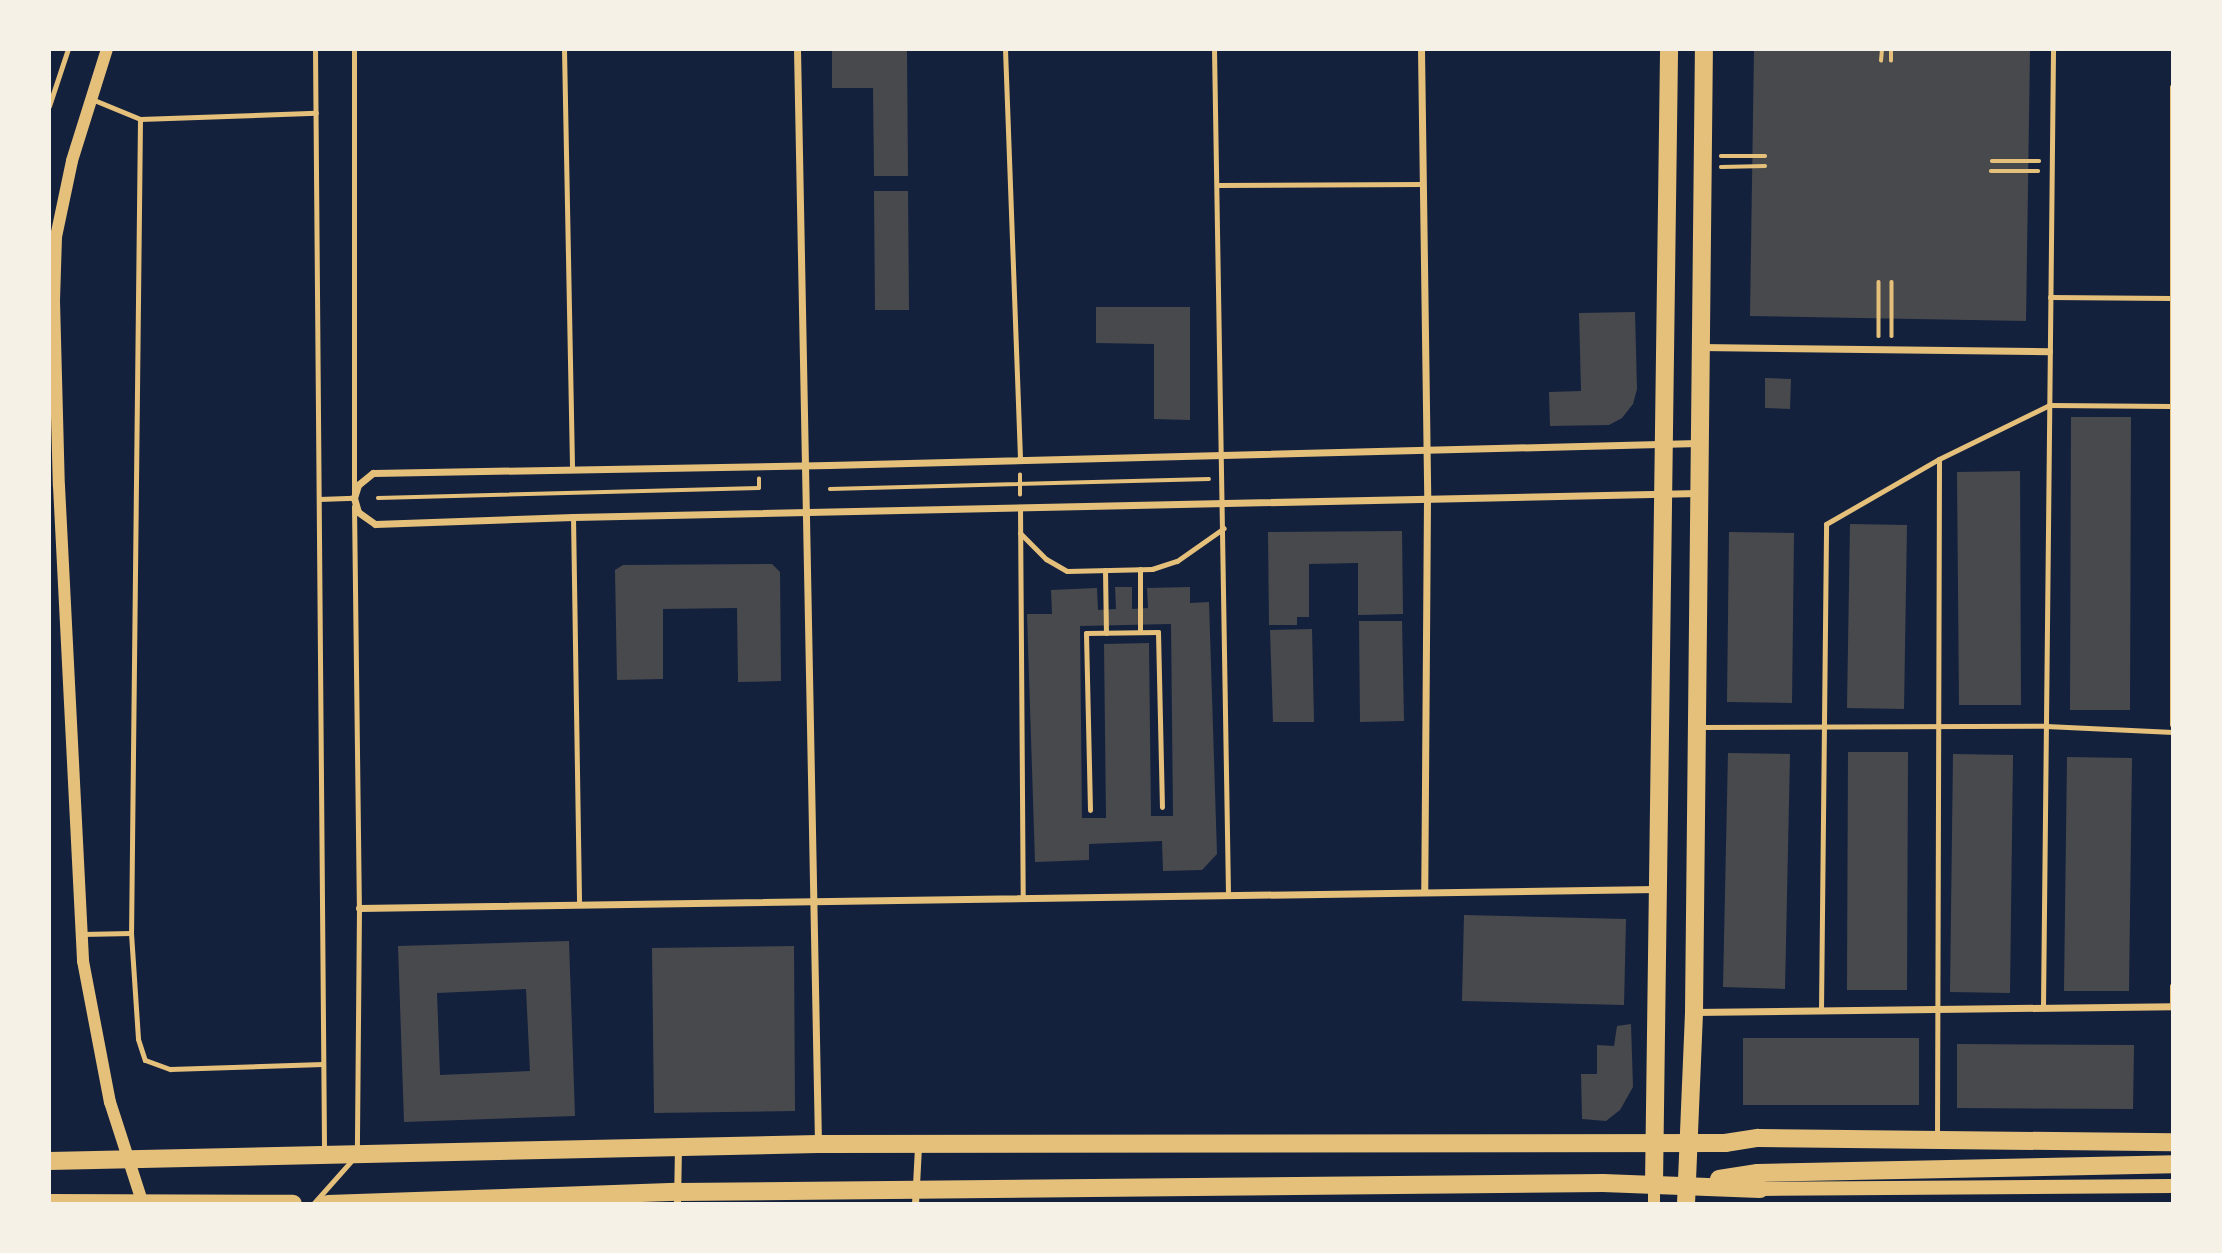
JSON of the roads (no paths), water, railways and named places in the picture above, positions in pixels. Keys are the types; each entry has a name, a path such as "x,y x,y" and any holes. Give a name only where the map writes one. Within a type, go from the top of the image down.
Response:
{"main road":[{"path":"1654,1184 1660,889 1669,49"},
{"path":"1686,1204 1694,1012 1704,49"},
{"path":"49,1161 818,1144 1690,1143 1758,1138 2173,1142"},
{"path":"328,1204 677,1198 915,1198 1687,1184 2173,1164"},
{"path":"1759,1181 2173,1186"},
{"path":"49,1203 293,1204"}],"street":[{"path":"107,49 94,100 72,161 56,237 54,434 81,934 110,1102 143,1203"},
{"path":"797,49 818,1144"},
{"path":"1422,49 1427,449 1424,892"},
{"path":"2173,87 2173,724"},
{"path":"1699,347 2049,351"},
{"path":"1699,443 373,473 358,485 354,498 358,512 375,524 573,517 1699,493"},
{"path":"359,908 1660,889"},
{"path":"1694,1012 2173,1006 2173,986"},
{"path":"915,1198 918,1145"},
{"path":"677,1198 678,1147"},
{"path":"1654,1184 1654,1204"}],"lane":[{"path":"49,106 68,49"},
{"path":"315,49 324,1154"},
{"path":"313,1204 357,1154 359,908 354,498 354,49"},
{"path":"564,49 572,470"},
{"path":"1005,49 1020,459"},
{"path":"1214,49 1228,895"},
{"path":"2043,1007 2053,49"},
{"path":"94,100 139,119 316,113"},
{"path":"139,119 131,933 138,1039 145,1060 170,1069 323,1064"},
{"path":"1217,185 1423,184"},
{"path":"2050,297 2171,298"},
{"path":"1821,1010 1826,524 1939,458 2049,405 2171,406"},
{"path":"1937,1140 1939,458"},
{"path":"319,499 354,498"},
{"path":"1020,507 1023,899"},
{"path":"573,517 579,904"},
{"path":"1020,533 1046,559 1067,571 1140,569 1177,561 1224,528"},
{"path":"1140,569 1140,632"},
{"path":"1105,570 1106,633"},
{"path":"1090,810 1086,633 1158,632 1162,807"},
{"path":"1696,727 2046,726 2173,732"},
{"path":"81,934 131,933"}]}
